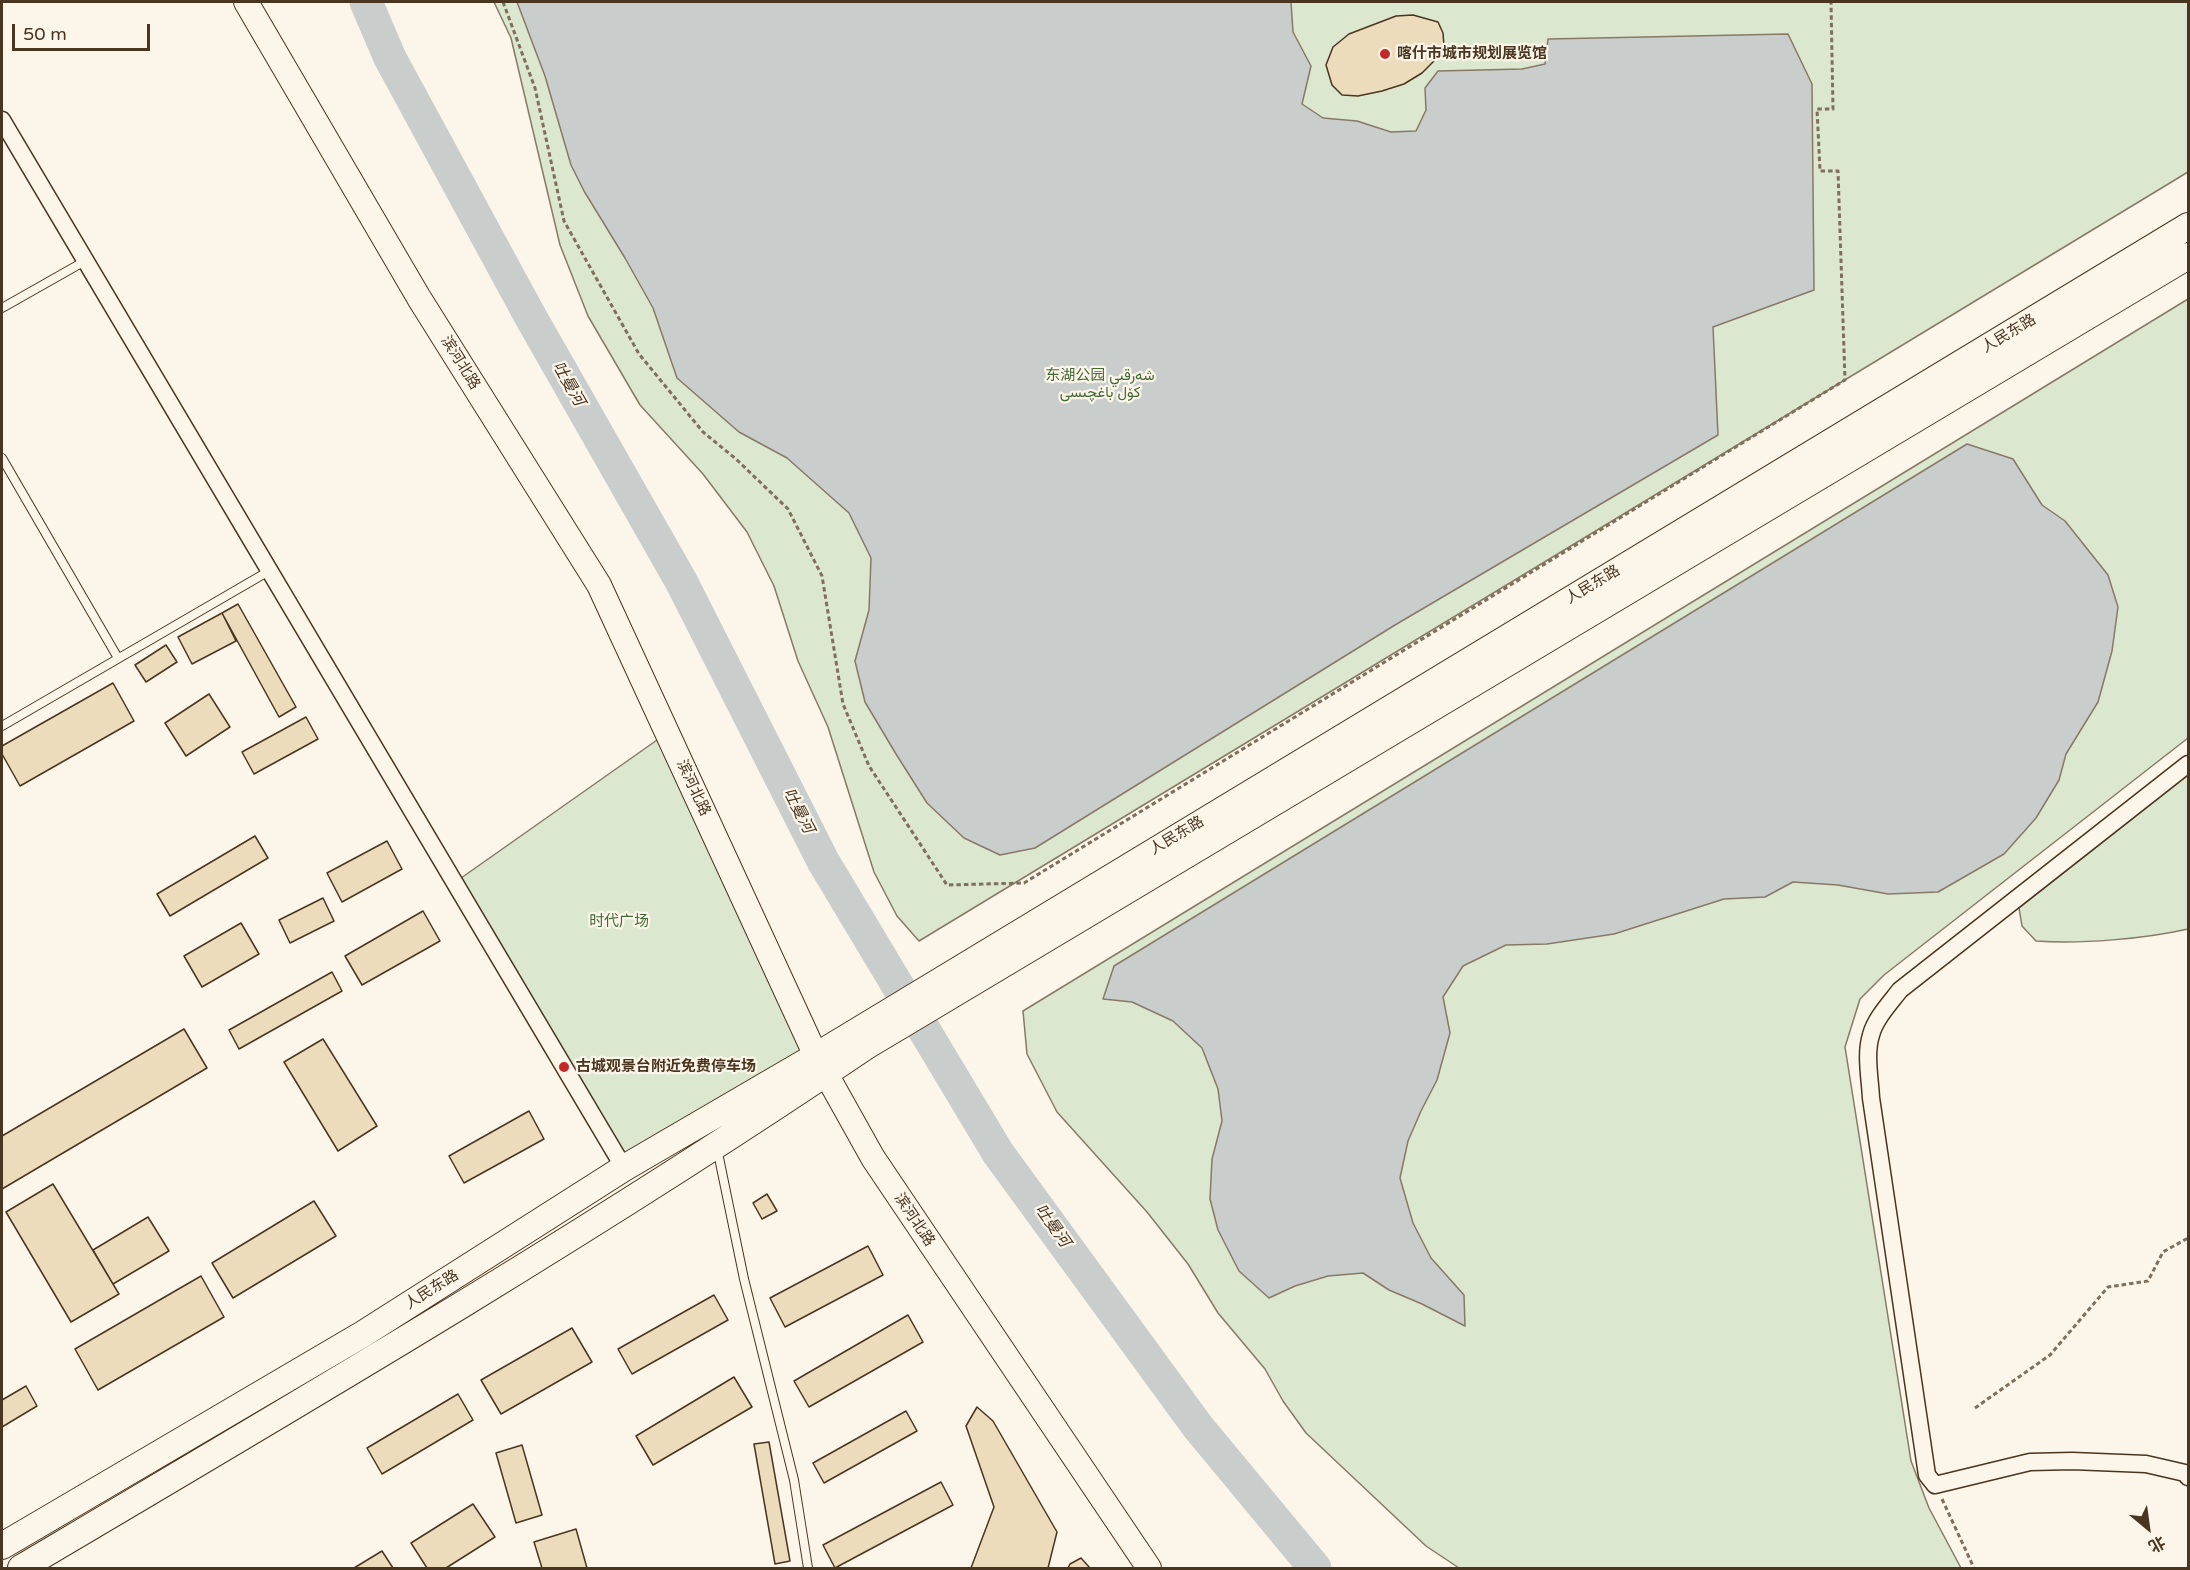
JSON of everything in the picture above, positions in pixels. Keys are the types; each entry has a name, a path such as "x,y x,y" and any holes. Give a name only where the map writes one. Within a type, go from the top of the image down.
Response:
{"main road":[{"name":"滨河北路","path":"246,2 418,298 599,585 821,1065 873,1158 1149,1569"},
{"name":"人民东路","path":"21,1569 378,1357 716,1145 821,1065 864,1037 2188,226"},
{"name":"人民东路","path":"1005,951 2188,256"},
{"name":"人民东路","path":"2,1546 363,1334 624,1168 821,1065"}],"street":[{"path":"2,120 624,1168"},
{"path":"2188,764 1900,990 1883,1012 1871,1034 1869,1055 1874,1121 1927,1475 1935,1485 2030,1462 2072,1461 2146,1464 2185,1473 2188,1477"}],"lane":[{"path":"2,308 85,261"},
{"path":"2,458 118,658"},
{"path":"2,726 269,571"},
{"path":"716,1145 744,1279 794,1480 808,1569"}],"path":[{"path":"503,2 535,88 564,221 639,354 703,432 736,459 788,509 822,576 843,704 869,766 947,885 1024,883 1845,380 1838,171 1820,171 1817,109 1833,109 1831,2"},
{"path":"1975,1408 2050,1355 2108,1287 2148,1281 2163,1252 2188,1238"},
{"path":"1935,1485 1974,1569"}],"green space":[{"name":"东湖公园 شەرقىي كۆل باغچىسى","path":"494,2 2188,2 2188,172 919,941 897,916 874,872 828,727 798,661 774,586 747,532 703,474 640,405 588,316 560,245 511,38"},
{"path":"2188,299 2188,738 1884,975 1860,999 1845,1047 1911,1461 1929,1508 1961,1568 1459,1568 1426,1546 1306,1433 1283,1401 1265,1369 1218,1313 1188,1264 1147,1212 1057,1112 1027,1054 1023,1011"},
{"name":"时代广场","path":"667,733 816,1056 624,1168 454,883"},
{"path":"2188,775 2188,929 2113,940 2036,941 2022,926 2019,908"}],"shaded area":[{"name":"东湖公园 شەرقىي كۆل باغچىسى","path":"517,2 1291,2 1293,32 1311,66 1302,104 1323,118 1357,121 1391,132 1416,131 1426,110 1425,88 1438,71 1522,69 1545,64 1548,39 1788,34 1812,84 1814,290 1713,327 1718,435 1395,625 1035,848 1000,855 964,838 927,803 865,702 855,661 869,610 871,558 849,513 787,458 739,432 677,378 653,308 571,165 545,76"},
{"path":"1967,444 2013,459 2042,505 2065,521 2108,575 2118,607 2112,651 2098,702 2066,754 2059,780 2036,818 2004,854 1938,892 1888,894 1838,885 1793,882 1765,897 1724,899 1614,934 1547,944 1506,945 1463,966 1443,997 1450,1033 1437,1080 1408,1141 1400,1178 1413,1223 1431,1258 1464,1295 1465,1326 1389,1290 1363,1273 1328,1276 1295,1286 1269,1298 1239,1271 1218,1230 1210,1199 1212,1159 1222,1121 1218,1089 1202,1048 1173,1021 1132,1002 1103,999 1114,966"}],"building":[{"name":"喀什市城市规划展览馆","path":"1413,15 1438,22 1443,33 1444,46 1435,60 1422,73 1404,84 1358,96 1342,95 1332,85 1326,65 1333,47 1349,34 1396,16"},
{"path":"238,604 296,707 279,717 222,613"},
{"path":"222,613 236,641 192,664 178,637"},
{"path":"166,645 177,662 146,682 135,665"},
{"path":"113,683 134,721 20,786 2,754 2,746"},
{"path":"209,694 230,727 186,756 165,723"},
{"path":"306,717 318,739 254,774 242,752"},
{"path":"255,836 268,858 170,916 157,894"},
{"path":"387,841 402,869 342,902 327,873"},
{"path":"323,898 334,921 290,943 279,920"},
{"path":"423,911 440,941 362,985 345,956"},
{"path":"241,923 259,954 202,987 184,956"},
{"path":"332,972 342,991 239,1049 229,1030"},
{"path":"184,1029 207,1068 2,1189 2,1136"},
{"path":"323,1039 377,1126 338,1151 284,1062"},
{"path":"529,1111 544,1139 464,1183 449,1156"},
{"path":"53,1184 119,1294 71,1322 6,1212"},
{"path":"767,1194 777,1211 762,1219 753,1203"},
{"path":"314,1201 336,1236 233,1298 212,1263"},
{"path":"148,1217 169,1251 113,1284 93,1250"},
{"path":"868,1246 883,1275 785,1327 770,1298"},
{"path":"201,1276 224,1317 98,1390 75,1349"},
{"path":"714,1295 728,1320 632,1374 618,1349"},
{"path":"908,1315 923,1342 809,1407 794,1381"},
{"path":"572,1328 592,1362 501,1414 481,1380"},
{"path":"734,1377 752,1407 653,1465 636,1436"},
{"path":"26,1386 37,1406 2,1427 2,1400"},
{"path":"458,1394 473,1420 382,1474 367,1448"},
{"path":"977,1407 993,1421 1057,1532 1048,1568 971,1568 994,1507 966,1426"},
{"path":"906,1411 917,1431 824,1483 813,1463"},
{"path":"769,1442 790,1561 775,1564 754,1444"},
{"path":"522,1445 542,1515 516,1523 496,1453"},
{"path":"941,1482 953,1505 835,1568 823,1545"},
{"path":"473,1504 495,1537 446,1568 427,1568 411,1543"},
{"path":"576,1529 587,1568 542,1568 534,1542"},
{"path":"382,1551 393,1568 354,1568"},
{"path":"1081,1558 1090,1568 1068,1568 1070,1564"}],"waterway":[{"name":"吐曼河","path":"366,2 390,58 529,314 681,581 823,861 998,1153 1198,1427 1315,1568"}],"place":[{"name":"喀什市城市规划展览馆","path":"1385,54"},
{"name":"古城观景台附近免费停车场","path":"564,1067"}]}
